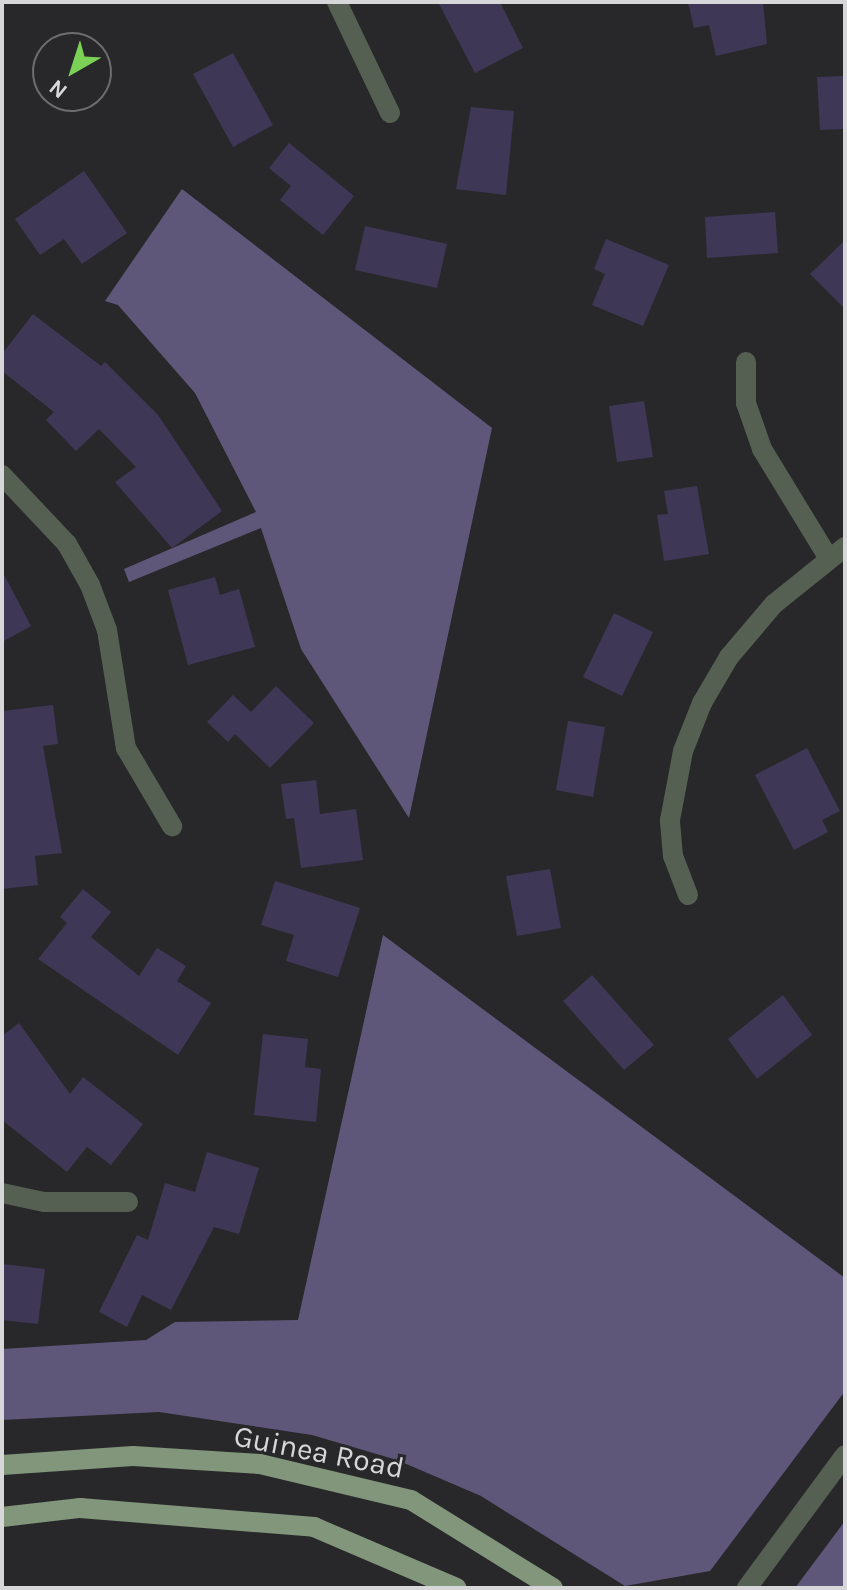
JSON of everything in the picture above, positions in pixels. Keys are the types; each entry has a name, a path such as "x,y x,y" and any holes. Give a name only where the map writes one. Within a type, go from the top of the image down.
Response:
{"main road":[{"name":"Guinea Road","path":"2,1465 133,1456 260,1464 411,1500 553,1588"},
{"path":"2,1517 80,1508 314,1527 456,1588"}],"street":[{"path":"337,2 390,113"},
{"path":"688,895 673,856 670,820 683,751 702,703 756,625 836,552 762,449 746,403 746,362"},
{"path":"2,475 67,544 90,585 107,630 126,748 172,826"},
{"path":"2,1193 44,1202 128,1202"},
{"path":"747,1588 845,1455"}],"shaded area":[{"path":"182,189 492,428 409,818 301,649 261,528 129,582 124,569 256,512 195,393 118,305 105,301"},
{"path":"383,935 845,1278 845,1391 710,1571 625,1586 481,1496 397,1460 312,1435 159,1412 2,1420 2,1349 146,1340 175,1322 298,1320"},
{"path":"845,1521 845,1588 795,1588"}],"building":[{"path":"438,2 500,2 523,48 475,73"},
{"path":"688,2 763,2 767,44 716,56 709,25 694,28"},
{"path":"233,53 273,125 233,147 193,74"},
{"path":"845,76 845,129 820,130 817,77"},
{"path":"471,107 514,111 506,195 456,189"},
{"path":"289,143 354,196 323,235 280,200 291,186 269,168"},
{"path":"84,171 127,233 82,264 64,239 40,255 15,219"},
{"path":"775,212 778,253 707,258 705,217"},
{"path":"365,226 447,244 437,288 355,270"},
{"path":"606,239 669,265 643,326 592,305 605,274 594,269"},
{"path":"845,240 845,309 810,274"},
{"path":"33,314 101,366 105,362 158,415 222,511 172,548 115,482 136,467 99,429 76,451 46,420 54,412 2,371 2,354"},
{"path":"644,401 653,457 617,462 609,406"},
{"path":"697,486 709,554 664,561 657,515 668,514 664,491"},
{"path":"2,571 31,626 2,642"},
{"path":"215,577 220,595 239,589 255,647 188,665 168,590"},
{"path":"614,613 653,632 622,696 583,677"},
{"path":"276,686 314,723 270,768 235,734 228,742 207,722 233,695 251,712"},
{"path":"53,705 58,744 43,746 62,853 35,856 38,885 2,889 2,711"},
{"path":"568,721 605,727 593,797 556,790"},
{"path":"807,748 840,811 822,820 828,832 794,850 755,775"},
{"path":"316,780 320,814 356,809 363,860 301,868 294,818 286,819 281,784"},
{"path":"550,869 561,928 517,936 506,876"},
{"path":"275,881 360,908 338,977 286,961 294,935 261,925"},
{"path":"83,889 111,912 91,937 139,976 157,948 186,966 177,981 211,1003 178,1055 38,959 67,923 60,917"},
{"path":"592,975 654,1045 624,1070 563,1001"},
{"path":"783,995 812,1035 757,1079 728,1039"},
{"path":"19,1023 70,1094 83,1077 143,1124 111,1165 87,1147 67,1172 2,1120 2,1036"},
{"path":"263,1034 308,1039 305,1067 321,1069 316,1122 254,1115"},
{"path":"207,1152 259,1168 239,1234 214,1227 171,1310 142,1295 127,1327 99,1312 137,1235 148,1240 165,1183 195,1192"},
{"path":"2,1264 45,1269 38,1324 2,1320"}]}
